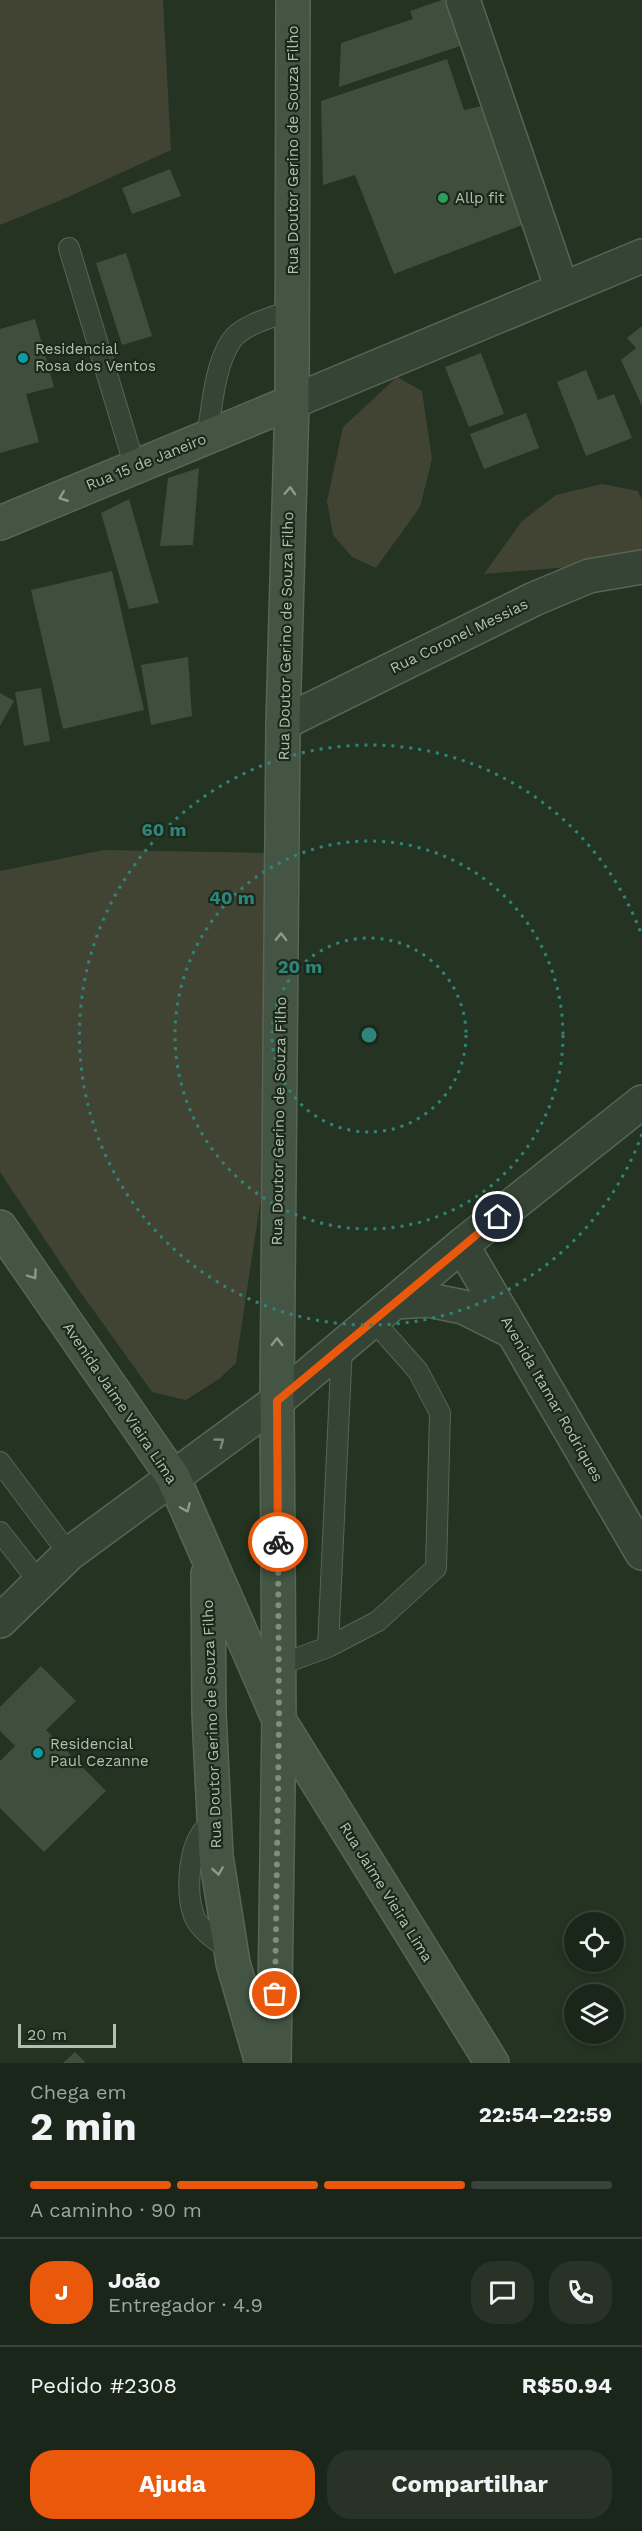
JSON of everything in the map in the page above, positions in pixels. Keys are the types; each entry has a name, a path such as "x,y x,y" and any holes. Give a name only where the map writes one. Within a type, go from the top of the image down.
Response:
{"main road":[{"name":"Rua Doutor Gerino de Souza Filho","path":"274,2063 279,1720 277,1401 283,723 292,402 293,0"},
{"name":"Rua 15 de Janeiro","path":"0,523 292,402"},
{"name":"Avenida Jaime Vieira Lima","path":"0,1227 173,1477 279,1720"},
{"name":"Rua Doutor Gerino de Souza Filho","path":"208,1560 209,1714 216,1856 231,1951 262,2063"},
{"name":"Rua Jaime Vieira Lima","path":"279,1720 492,2063"}],"street":[{"path":"463,0 562,290"},
{"path":"292,402 642,256"},
{"name":"Rua Coronel Messias","path":"283,723 534,599 589,576 642,567"},
{"path":"0,1621 69,1554 277,1401 462,1245 642,1102"},
{"name":"Avenida Itamar Rodriques","path":"462,1245 642,1553"},
{"path":"384,1311 429,1300 463,1307 513,1332"}],"lane":[{"path":"69,248 135,467"},
{"path":"207,437 217,376 231,340 260,320 293,310"},
{"path":"279,1665 328,1647 378,1621 436,1568 440,1413 384,1311"},
{"path":"328,1647 342,1346"},
{"path":"0,1462 69,1554"},
{"path":"0,1532 40,1583"}],"green space":[{"path":"0,0 163,0 171,150 0,225"},
{"path":"397,377 422,391 432,459 420,507 376,568 352,557 333,535 327,501 343,427"},
{"path":"602,484 638,491 642,500 642,551 569,567 484,574 522,521 556,495"},
{"path":"104,850 268,853 265,1171 236,1363 219,1379 186,1400 152,1392 76,1286 0,1172 0,871"}],"building":[{"path":"442,0 452,0 466,44 339,87 341,43 413,19 410,11"},
{"path":"447,59 464,110 482,106 495,125 530,222 394,274 355,175 323,185 321,101"},
{"path":"170,169 181,196 132,214 122,188"},
{"path":"126,253 152,336 122,345 96,263"},
{"name":"Residencial Rosa dos Ventos","path":"35,319 54,387 26,394 39,442 0,453 0,329"},
{"path":"642,326 642,406 621,360 636,348 627,338"},
{"path":"481,353 504,414 469,427 445,367"},
{"path":"586,370 598,400 614,394 632,438 586,456 557,382"},
{"path":"526,413 539,448 484,469 470,434"},
{"path":"199,468 193,545 160,546 168,478"},
{"path":"129,499 159,603 129,609 101,513"},
{"path":"112,571 144,710 63,729 31,590"},
{"path":"188,657 192,716 151,725 141,665"},
{"path":"41,688 50,741 24,746 15,692"},
{"path":"0,693 14,701 0,726"},
{"name":"Residencial Paul Cezanne","path":"41,1666 76,1701 46,1730 106,1791 44,1852 0,1808 0,1761 15,1746 0,1731 0,1707"},
{"path":"75,2052 86,2063 63,2063"}],"way so far":[{"path":"275,1994 279,1720 278,1542"}],"place":[{"name":"Allp fit","path":"443,198"},
{"name":"Residencial Rosa dos Ventos","path":"23,358"},
{"name":"Residencial Paul Cezanne","path":"38,1753"}],"route":[{"path":"278,1542 277,1401 498,1217"}]}
